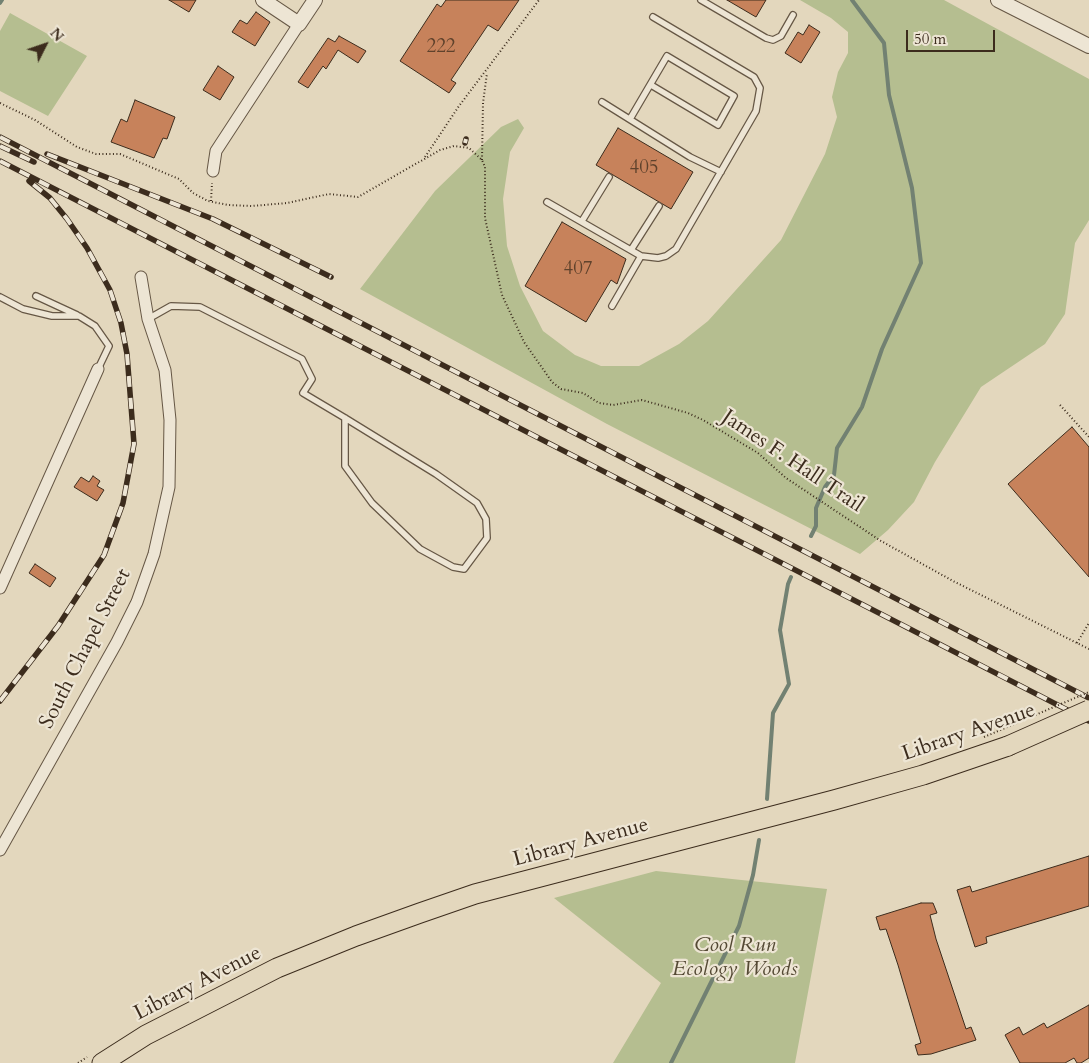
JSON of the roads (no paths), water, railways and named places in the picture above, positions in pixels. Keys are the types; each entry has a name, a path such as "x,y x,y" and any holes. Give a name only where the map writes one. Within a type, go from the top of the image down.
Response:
{"main road":[{"name":"Library Avenue","path":"102,1063 146,1035 277,968 420,913 475,894 843,798 1008,746 1089,710"}],"street":[{"path":"263,0 299,24"},
{"path":"213,171 216,151 315,0"},
{"path":"998,0 1089,46"},
{"name":"South Chapel Street","path":"0,850 117,642 137,602 154,554 169,487 170,420 165,370 148,319 141,277"},
{"path":"0,588 98,369"}],"lane":[{"path":"701,0 766,38 773,40 781,36 793,16"},
{"path":"547,202 641,256 658,258 676,249 756,111 760,88 754,77 747,71 653,17"},
{"path":"630,119 666,56 734,96 718,125 651,85"},
{"path":"602,102 690,157 721,172"},
{"path":"582,221 608,177"},
{"path":"632,250 658,206"},
{"path":"612,306 641,256"},
{"path":"36,296 79,316 95,326 109,346 98,369"},
{"path":"0,297 23,309 52,316 79,316"},
{"path":"148,319 171,306 200,306 302,359 312,379 303,393 345,418 436,474 478,503 486,519 487,538 464,569 453,567 420,549 372,503 345,466 345,418"}],"waterway":[{"path":"811,536 816,526 816,508 825,487 834,475 837,448 862,407 882,349 921,263 912,188 889,95 884,43 852,0"},
{"path":"767,799 773,713 789,684 780,630 788,584 791,577"},
{"path":"671,1063 739,926 753,875 759,840"}],"railway":[{"path":"0,137 1089,698"},
{"path":"465,143 466,139"},
{"path":"0,146 34,162"},
{"path":"47,154 213,219 331,277"},
{"path":"0,161 1089,721"},
{"path":"0,701 58,626 104,555 123,503 134,444 127,354 121,323 110,290 87,248 67,219 50,198 29,181"}],"park label":[{"name":"Cool Run Ecology Woods","path":"735,958"}]}
